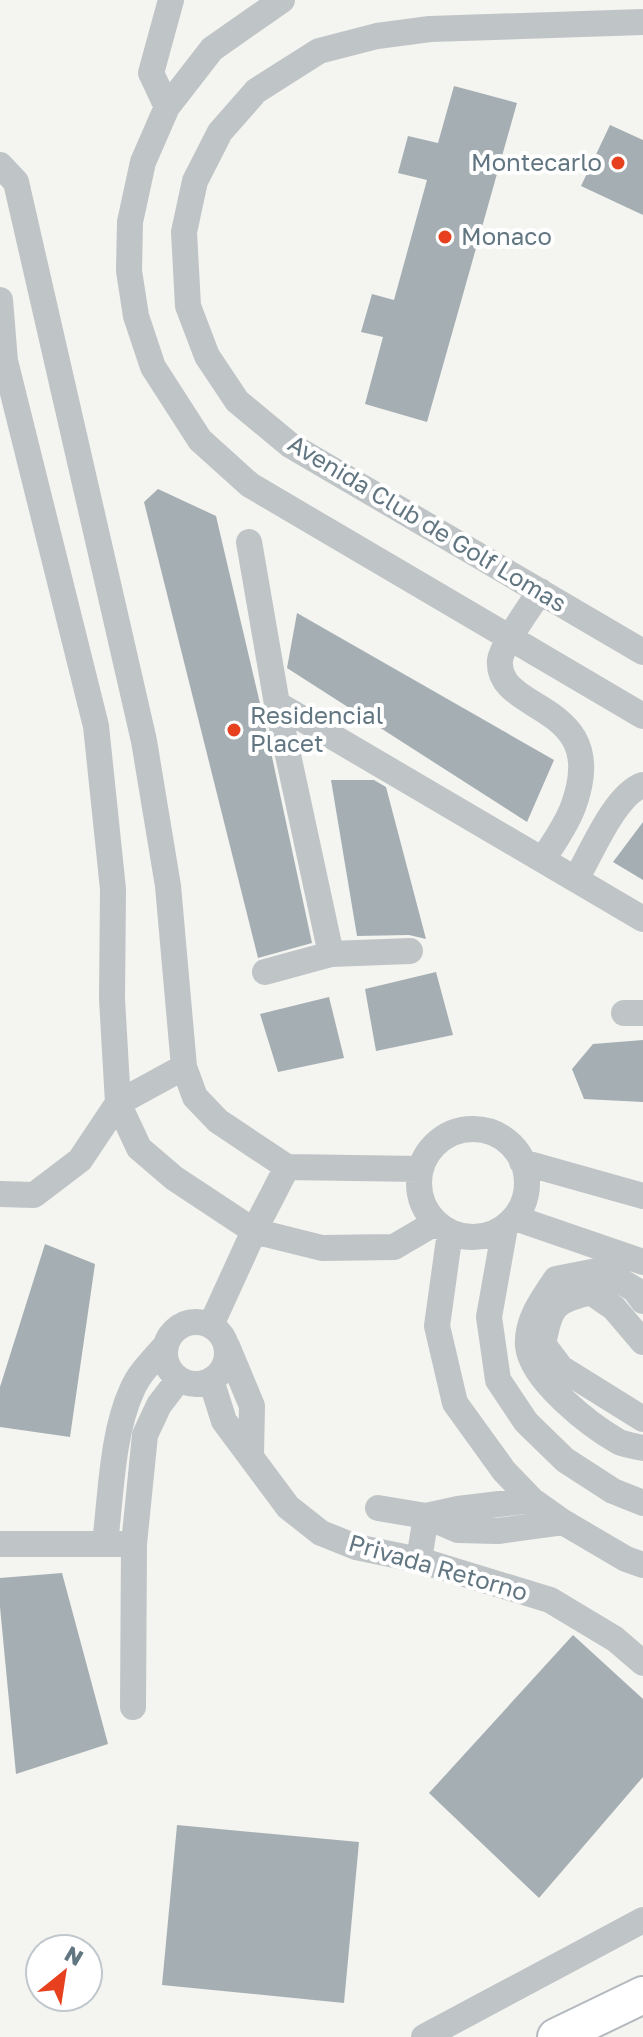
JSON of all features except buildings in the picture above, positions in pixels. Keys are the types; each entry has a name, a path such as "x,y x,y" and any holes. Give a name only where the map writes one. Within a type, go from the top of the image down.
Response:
{"main road":[{"path":"556,2037 643,1995"}],"street":[{"path":"167,107 151,73 171,0"},
{"path":"282,0 212,49 167,107 143,162 130,222 129,271 136,316 153,367 200,440 250,485 643,716"},
{"name":"Avenida Club de Golf Lomas","path":"643,22 430,29 377,36 319,51 256,91 220,132 195,181 184,232 188,306 207,356 237,401 290,445 643,652"},
{"path":"0,165 16,182 144,741 168,886 184,1067 195,1097 218,1121 287,1167 420,1169"},
{"path":"0,300 5,361 96,726 113,889 112,999 118,1103 139,1148 174,1178 254,1231 322,1248 394,1247 443,1228"},
{"path":"249,542 277,704 331,954"},
{"path":"540,591 500,660 504,676 515,691 564,724 578,745 583,767 573,809 543,860"},
{"path":"277,704 643,919"},
{"path":"576,879 621,800 643,785"},
{"path":"265,972 331,954 410,951"},
{"path":"0,1194 34,1195 80,1160 118,1103 184,1067"},
{"path":"643,1262 510,1222 479,1237 464,1237 443,1228 426,1212 421,1198 418,1184 424,1158 440,1140 462,1130 474,1129 498,1135 516,1151 526,1176 527,1191 523,1205 510,1222 489,1317 498,1380 526,1422 565,1460 613,1491 643,1503"},
{"path":"522,1162 643,1196"},
{"path":"166,1345 165,1363 179,1379 195,1384 211,1380 223,1369 227,1353 217,1331 254,1231 287,1167"},
{"path":"443,1228 437,1326 455,1403 504,1471 532,1500 626,1559 643,1565"},
{"path":"643,1301 634,1289 602,1270 556,1279 534,1314 528,1346 540,1377 579,1412 621,1443 643,1448"},
{"path":"643,1342 614,1308 591,1292 564,1299 549,1315 543,1344 561,1368 643,1419"},
{"path":"105,1543 120,1427 132,1388 175,1330 193,1322 217,1331 252,1406 251,1454"},
{"path":"133,1707 134,1544 145,1435 159,1405 179,1379"},
{"name":"Privada Retorno","path":"211,1380 224,1421 288,1507 321,1533 356,1547 419,1560 550,1600 615,1639 643,1663"},
{"path":"120,1427 145,1435"},
{"path":"426,1516 532,1500"},
{"path":"378,1508 426,1516 458,1530 498,1531 563,1522"},
{"path":"419,1560 426,1516"},
{"path":"0,1544 134,1544"},
{"path":"424,2037 643,1920"}],"place":[{"name":"Montecarlo","path":"618,163"},
{"name":"Monaco","path":"445,237"},
{"name":"Residencial Placet","path":"234,730"}]}
